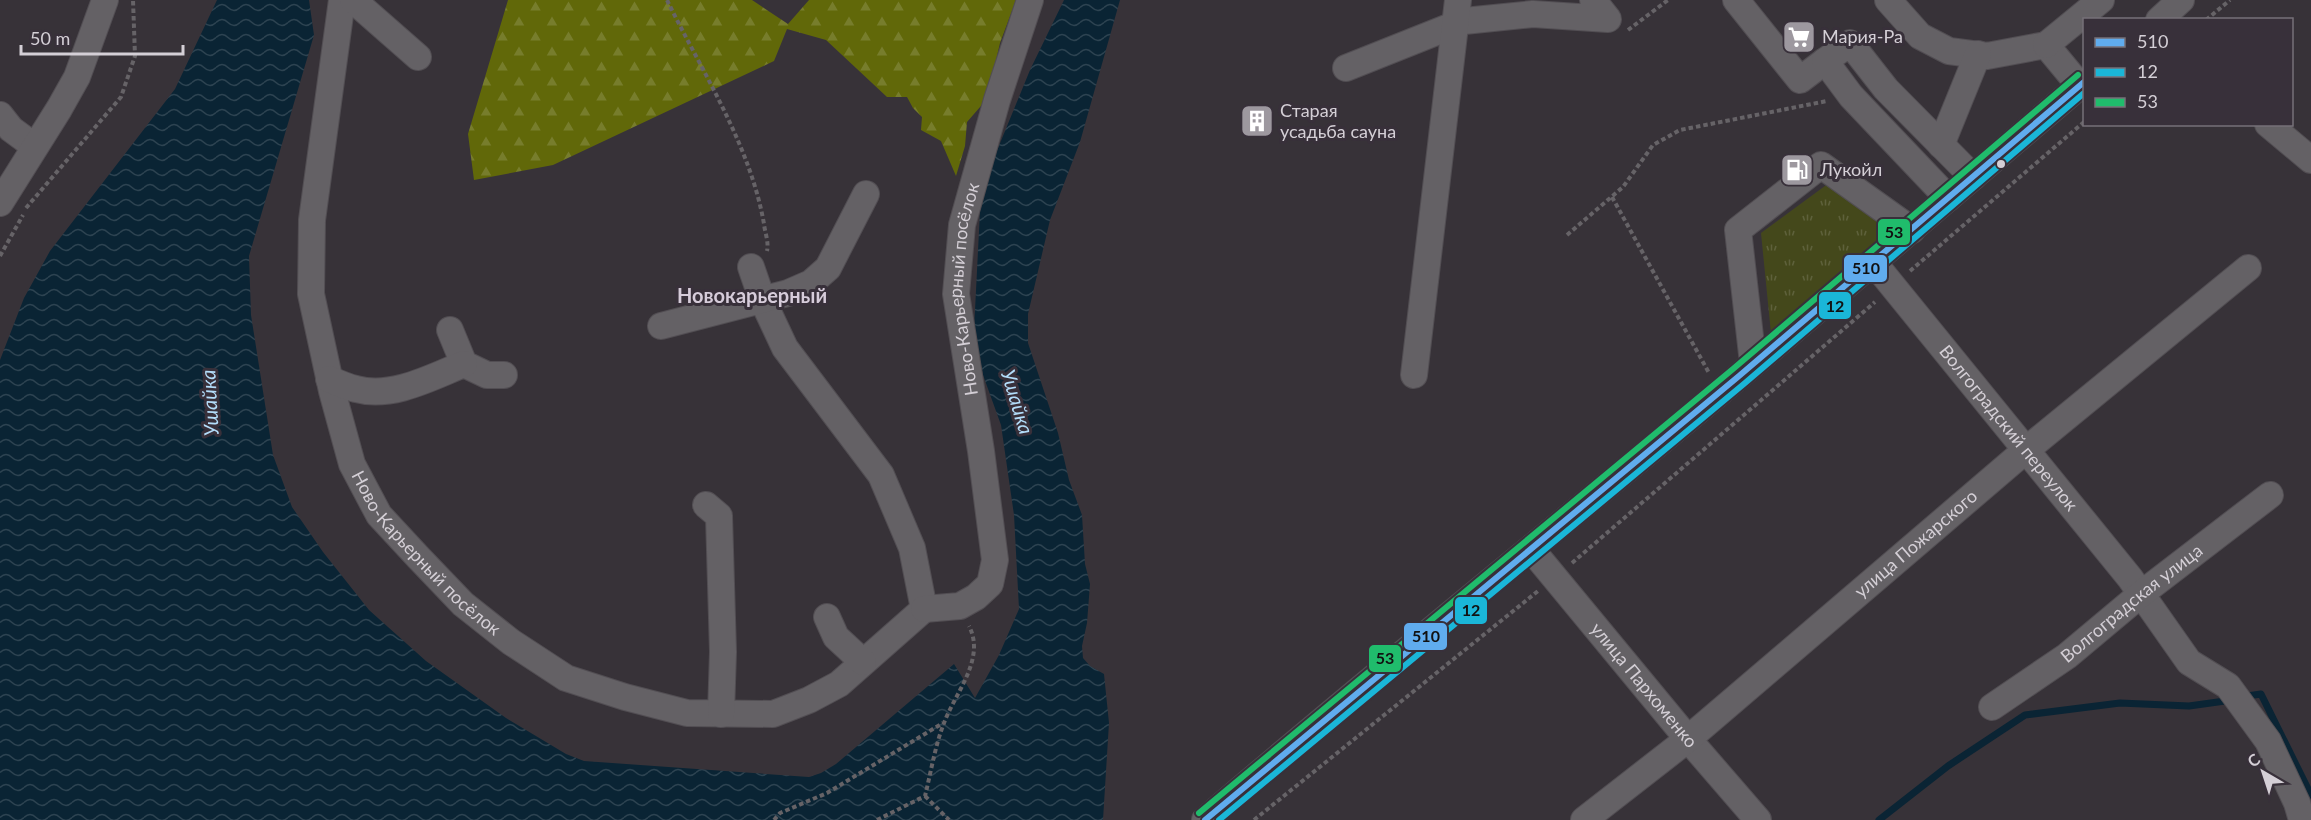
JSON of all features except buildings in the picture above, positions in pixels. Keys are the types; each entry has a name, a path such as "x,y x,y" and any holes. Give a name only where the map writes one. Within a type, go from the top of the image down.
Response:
{"street":[{"path":"0,203 77,77 105,0"},
{"name":"Ново-Карьерный посёлок","path":"342,0 312,219 311,294 329,380 352,464 379,515 463,604 511,642 566,678 625,697 687,713 721,714 772,714 809,700 839,684 924,609 960,606 976,597 990,584 995,560 981,451 956,294 965,215 997,100 1030,0"},
{"path":"353,0 418,57"},
{"path":"1736,0 1800,80 1850,43 1886,89 1973,177"},
{"path":"1888,0 1920,36 1949,51 1987,56 2046,45 2101,0"},
{"path":"2160,18 2181,0"},
{"path":"1457,12 1464,21 1600,9"},
{"path":"1346,68 1457,12"},
{"path":"1414,375 1457,12"},
{"path":"1205,820 1327,715 1531,549 1874,263 2082,84 2046,45"},
{"path":"1941,145 1978,54"},
{"path":"1825,61 1849,93 1948,198"},
{"path":"1849,93 1872,71"},
{"path":"0,115 11,129 34,146"},
{"path":"2270,126 2311,160"},
{"path":"1753,363 1738,230 1821,165 1912,230"},
{"path":"661,326 801,288 828,268 866,194"},
{"name":"Волгоградский переулок","path":"1874,263 2130,578 2189,662 2228,686 2268,741 2297,803 2302,820"},
{"path":"751,267 762,300 785,348 881,475 912,548 924,609"},
{"name":"улица Пожарского","path":"1584,820 1688,739 2026,450 2248,268"},
{"path":"450,330 464,364 487,375 504,375"},
{"path":"329,380 358,390 385,391 418,382 464,364"},
{"name":"Волгоградская улица","path":"1992,707 2067,656 2140,594 2270,495"},
{"path":"706,505 718,516 723,652 721,714"},
{"name":"улица Пархоменко","path":"1531,549 1758,820"},
{"path":"827,617 836,636 863,662"}],"path":[{"path":"0,256 26,208 121,97 135,56 133,0"},
{"path":"667,0 744,154 760,202 768,247 765,261 751,267"},
{"path":"1600,9 1621,36 1668,0"},
{"path":"2208,18 2230,0"},
{"path":"1567,235 1623,187 1653,145 1680,130 1849,93"},
{"path":"1254,820 1555,577 2083,124"},
{"path":"1612,197 1720,392"},
{"path":"878,820 926,796 944,723 965,683 973,653"},
{"path":"774,820 780,813 827,793 944,723"},
{"path":"926,796 949,820"}],"green space":[{"path":"508,0 752,0 788,24 809,0 1016,0 1000,43 987,99 967,122 965,146 956,176 941,141 921,130 922,117 907,97 887,97 826,40 787,29 774,61 553,165 474,180 468,134"},
{"path":"1829,183 1897,227 1771,333 1761,233"}],"water":[{"name":"Ушайка","path":"217,0 309,0 314,35 249,256 251,315 273,455 292,507 323,552 369,610 426,661 506,718 566,754 584,761 809,777 836,764 954,664 975,698 999,655 1019,609 1014,515 1001,425 983,375 974,330 980,211 994,158 1030,70 1064,0 1120,0 1080,142 1050,220 1028,314 1028,343 1058,433 1069,480 1082,515 1085,564 1090,584 1087,623 1082,646 1083,658 1090,666 1104,674 1109,723 1103,820 0,820 0,360 24,298 50,251 175,89"}],"waterway":[{"path":"2247,696 2261,694 2311,795"},
{"path":"1879,820 1948,766 2025,715 2120,703 2189,706 2225,701"}],"transit line":[{"name":"53","path":"1199,813 1733,369 2078,75"},
{"name":"510","path":"1205,820 1739,376 2083,83"},
{"name":"12","path":"1219,820 1745,383 2083,94"}],"place":[{"name":"Мария-Ра","path":"1799,37"},
{"name":"Старая усадьба сауна","path":"1257,121"},
{"name":"Лукойл","path":"1797,170"}],"district":[{"name":"Новокарьерный","path":"752,296"}]}
